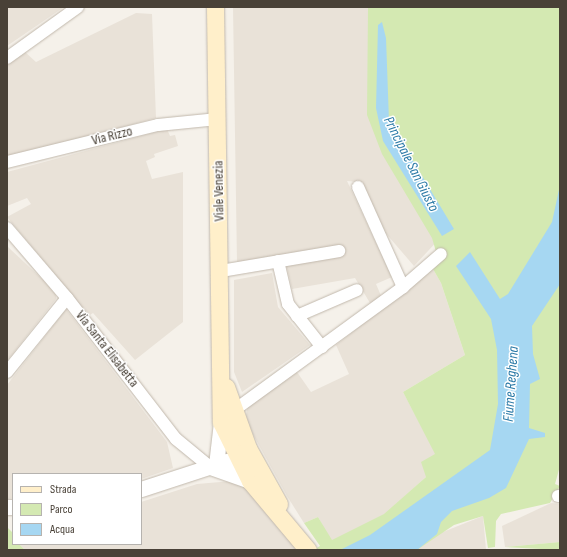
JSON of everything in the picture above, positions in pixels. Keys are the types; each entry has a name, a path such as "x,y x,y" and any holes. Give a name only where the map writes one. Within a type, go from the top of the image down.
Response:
{"main road":[{"name":"Viale Venezia","path":"215,7 222,375 227,416 238,461 250,481 303,544"},
{"name":"Viale Venezia","path":"227,416 239,427 277,500 303,544"}],"street":[{"path":"7,58 78,7"},
{"name":"Via Rizzo","path":"7,162 158,125 218,119"},
{"path":"358,187 403,288"},
{"name":"Via Santa Elisabetta","path":"7,228 67,298 176,439 217,469"},
{"path":"220,271 339,251"},
{"path":"227,416 403,288 441,254"},
{"path":"278,261 288,304 322,347"},
{"path":"297,316 357,290"},
{"path":"7,372 67,298"},
{"name":"Viale Venezia","path":"217,469 227,416"},
{"name":"Viale Venezia","path":"239,427 238,461 253,469 267,492 277,500"},
{"path":"142,489 217,469 238,461"},
{"path":"217,469 250,481"}],"shaded area":[{"path":"7,7 64,7 7,46"},
{"path":"233,7 373,7 442,236 414,266 371,216 376,213 361,182 347,181 392,277 376,284 382,298 370,303 355,278 292,289 286,264 345,255 339,246 237,262"},
{"path":"136,13 152,14 156,118 7,158 7,65 25,52 36,62"},
{"path":"167,129 170,136 175,135 178,146 154,154 155,157 146,161 152,179 183,172 183,322 135,360 93,313 90,315 79,304 7,217 31,204 27,198 7,206 7,172"},
{"path":"8,247 56,292 56,299 7,361"},
{"path":"433,269 441,283 465,355 403,392 436,454 426,477 385,514 332,542 318,517 304,523 287,496 245,420 248,405 297,372 311,392 349,374 336,345"},
{"path":"272,273 278,307 310,345 242,392 234,372 234,280"},
{"path":"66,309 167,442 173,468 142,479 142,473 12,473 12,498 7,499 7,385"},
{"path":"232,481 244,482 297,550 25,550 20,545 142,545 142,502 197,484"},
{"path":"551,503 560,504 560,542 505,547 502,526"},
{"path":"483,516 486,550 417,550 438,534"}],"green space":[{"path":"368,7 560,7 560,466 555,484 560,486 550,503 501,514 496,521 495,547 488,548 483,516 454,525 417,550 313,550 320,546 304,523 318,517 332,540 384,514 426,477 421,462 435,454 403,392 465,355 441,283 433,269 439,262 432,238 382,154 367,115"},
{"path":"7,527 12,532 12,545 20,545 25,550 7,550"},
{"path":"560,542 560,550 505,547"}],"water":[{"name":"Principale San Giusto","path":"382,22 386,38 389,121 454,229 442,236 383,141 376,108 378,25"},
{"name":"Fiume Reghena","path":"560,185 560,284 532,326 533,354 540,379 530,384 529,428 545,433 545,437 529,439 506,488 489,498 452,511 441,522 437,534 417,550 340,550 370,535 490,450 498,404 497,350 491,319 456,266 470,252 500,299 508,294 552,222"}]}
